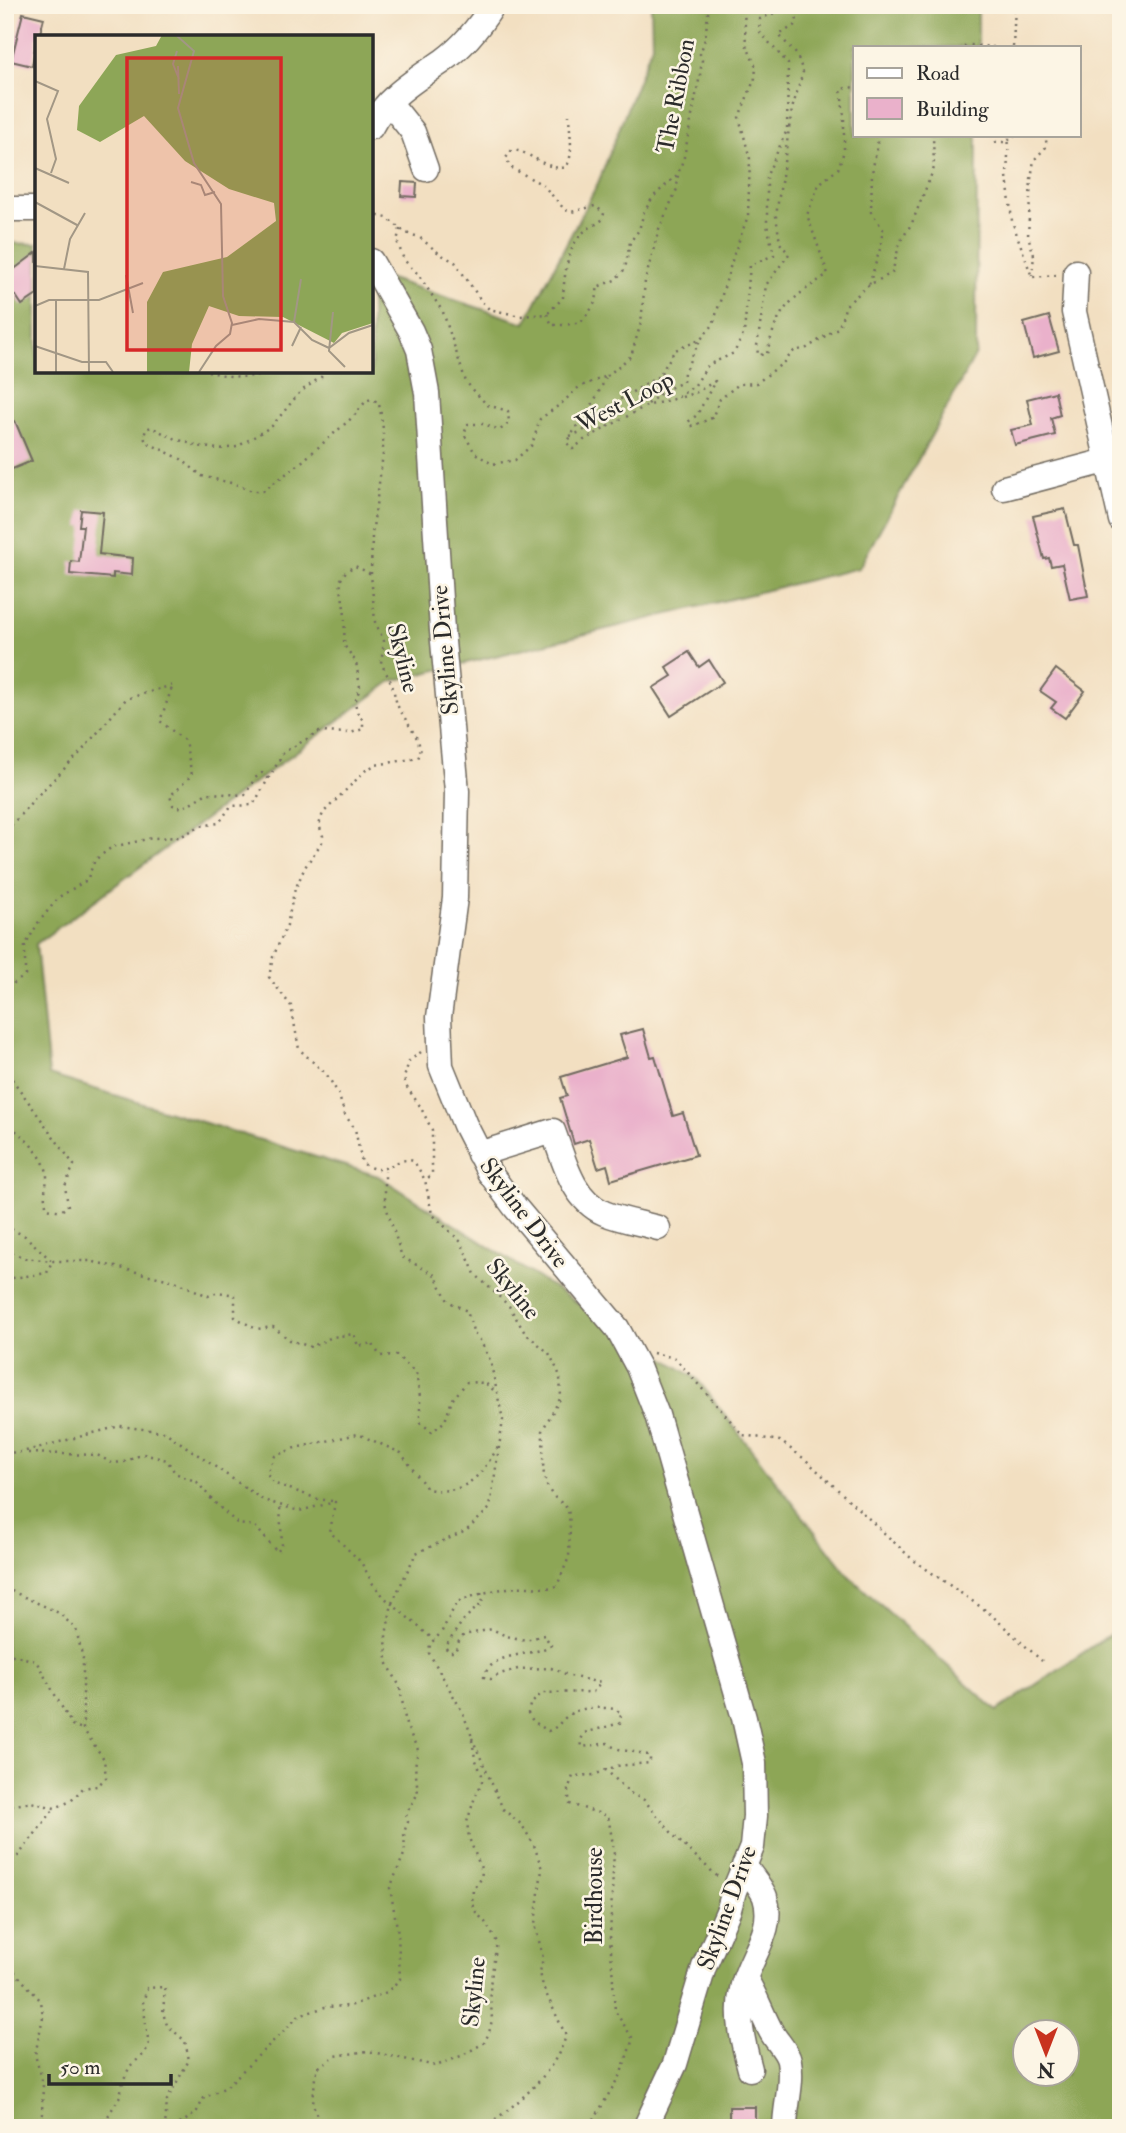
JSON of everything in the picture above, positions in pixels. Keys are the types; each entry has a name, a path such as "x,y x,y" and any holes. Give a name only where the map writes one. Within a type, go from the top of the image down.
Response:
{"street":[{"path":"373,124 389,102 477,31 493,5"},
{"path":"389,102 413,132 426,169"},
{"path":"5,209 35,209"},
{"name":"Skyline Drive","path":"373,264 419,350 427,393 442,632 458,804 455,898 439,1017 441,1066 479,1154 515,1207 617,1328 629,1348 657,1415 744,1718 754,1763 755,1816 752,1847 704,1967 675,2064 645,2128"},
{"path":"1076,272 1074,312 1114,459 1121,520"},
{"path":"1004,488 1114,459"},
{"path":"479,1154 553,1131 574,1186 587,1200 603,1213 658,1228"},
{"path":"744,1866 765,1896 767,1914 765,1932 745,1978 739,2011 750,2069"},
{"path":"745,1978 771,2031 789,2059 790,2083 785,2128"}],"path":[{"name":"The Ribbon","path":"547,314 552,325 581,323 593,307 598,295 597,287 615,280 625,269 630,242 639,230 653,197 678,174 684,157 700,75 700,54 705,39 709,5"},
{"path":"646,406 663,391 683,382 684,372 700,340 713,326 748,216 750,159 739,117 755,78 756,67 746,44 746,5"},
{"name":"West Loop","path":"607,376 589,411 570,436 567,443 573,449 583,440 646,406 677,398 695,385 708,365 734,353 744,333 750,265 774,255 767,225 767,175 787,130 788,64 759,32 760,19 779,11 780,5"},
{"path":"801,5 794,26 779,35 797,55 803,72 792,109 776,216 779,243 789,254 766,285 758,336 758,355 767,354 771,334 783,308 828,274 807,215 819,184 838,169 844,151 841,89 853,87"},
{"path":"1013,46 1015,5"},
{"path":"373,214 387,218 400,229 419,237 455,262 489,309 520,316 547,314 563,298 563,283 575,244 584,231 603,219 604,213 595,206 570,212 542,185 510,167 506,158 508,153 516,150 556,168 566,167 570,154 569,115"},
{"path":"869,285 883,229 872,212 872,173 876,136"},
{"path":"677,398 697,393 715,381 696,415 688,422 692,426 712,418 720,399 739,384 757,383 785,362 794,351 807,348 839,327 846,305 869,285 892,273 900,242 912,223 934,168 933,136"},
{"path":"993,136 996,142 1006,142 1015,136"},
{"path":"1009,136 1007,176 1012,221 1031,277"},
{"path":"1031,277 1034,255 1028,236 1029,199 1034,160 1046,146 1045,136"},
{"path":"607,376 631,356 641,323 645,281 659,229 677,189 678,174"},
{"name":"West Loop","path":"400,229 397,241 404,260 418,274 443,312 466,382 487,405 508,411 509,423 500,430 483,424 468,424 464,434 475,453 492,464 515,460 532,445 540,419 579,387 607,376"},
{"path":"1031,277 1076,272"},
{"path":"570,436 583,431 609,406 659,376 675,350 700,340"},
{"path":"223,373 252,377 271,373"},
{"name":"Skyline","path":"324,373 300,392 272,426 237,447 218,449 197,446 151,427 146,429 144,437 146,442 181,460 202,476 253,491 263,491 298,465 354,416 366,401 371,399 378,402 383,442 375,499 371,573 375,622 384,640 381,663 392,684 397,705 418,740 421,752 418,758 411,761 393,761 366,770 323,813 319,825 323,835 322,842 305,867 294,892 287,925 269,968 273,983 291,1006 299,1049 327,1074 338,1093 345,1115 355,1129 362,1163 376,1170 385,1169"},
{"path":"5,995 25,976 25,946 38,923 59,897 87,880 95,860 112,847 152,838 180,837 200,826 219,823 231,806 253,805 284,752 319,732 351,733 363,729 363,720 355,703 360,687 356,662 344,645 345,615 340,582 346,571 355,566 371,573"},
{"path":"5,838 9,828 34,799 81,752 126,699 173,685 160,721 185,741 192,775 170,796 173,805 182,808 206,793 245,795 255,778 262,773 268,779"},
{"path":"174,2128 196,2113 204,2098 226,2087 299,2016 326,2007 350,2006 387,1992 400,1979 398,1934 390,1888 405,1852 404,1832 408,1822 406,1814 418,1793 415,1766 418,1750 406,1725 400,1687 387,1662 386,1634 392,1603 416,1553 466,1531 490,1508 503,1420 490,1360 474,1334 467,1311 448,1301 435,1275 402,1257 385,1202 385,1169 400,1161 414,1161 425,1180 432,1175 430,1153 433,1136 404,1078 405,1069 415,1055 439,1047"},
{"path":"5,1067 74,1165 65,1186 68,1206 61,1211 47,1208 43,1196 47,1171 37,1153 18,1129 5,1124"},
{"name":"Skyline","path":"321,2128 313,2104 315,2077 319,2067 335,2056 368,2051 436,2066 484,2043 489,2033 492,2020 490,1985 497,1942 472,1903 473,1889 481,1879 482,1871 469,1838 467,1822 482,1783 471,1734 462,1712 429,1653 430,1644 441,1633 457,1602 481,1593 517,1587 556,1586 565,1568 570,1546 568,1509 553,1496 542,1475 545,1448 542,1431 559,1403 562,1388 560,1376 549,1353 525,1333 509,1306 475,1274 461,1242 432,1214 425,1180"},
{"path":"5,1226 24,1236 52,1261"},
{"path":"5,1250 25,1258 90,1261 175,1281 208,1296 218,1292 235,1296 235,1317 256,1329 273,1327 290,1340 311,1347 332,1337 354,1334 358,1346 372,1343 380,1356 396,1355 416,1373 420,1422 432,1432 445,1421 452,1400 467,1382 485,1383 497,1393"},
{"path":"5,1279 47,1273 52,1261"},
{"path":"629,1348 675,1358 743,1435 780,1441 806,1460 912,1559 988,1612 1042,1661"},
{"path":"22,1452 120,1426 165,1433 262,1500 299,1511 335,1502"},
{"path":"335,1502 318,1499 273,1483 267,1473 275,1456 295,1448 358,1434 401,1453 427,1489 446,1492 463,1488 489,1463 500,1444"},
{"path":"5,1453 97,1455 113,1463 124,1462 143,1454 167,1460 175,1473 197,1482 238,1524 256,1527 277,1552 282,1546 280,1506"},
{"path":"335,1502 330,1532 360,1562 373,1584 400,1613 434,1640"},
{"path":"5,1588 59,1613 76,1629 83,1659 83,1729 104,1759 106,1778 97,1786 83,1788 71,1801 55,1808 18,1856 5,1863"},
{"name":"Birdhouse","path":"481,1593 483,1603 457,1628 445,1647 449,1652 455,1652 464,1635 492,1629 506,1636 526,1640 544,1635 551,1645 543,1651 510,1656 486,1669 484,1677 491,1679 518,1669 551,1668 570,1676 601,1683 593,1692 542,1693 530,1705 528,1713 533,1721 548,1731 557,1728 566,1716 583,1709 615,1709 621,1713 620,1723 584,1733 582,1747 608,1743 614,1749 639,1751 650,1756 650,1763 605,1769 594,1775 573,1776 568,1790 570,1804 608,1816 614,1850 610,1937 615,2011 634,2039 621,2073 589,2128"},
{"path":"5,1653 36,1661 72,1725 83,1729"},
{"path":"471,1734 503,1808 522,1825 534,1845 542,1870 536,1924 543,1958 540,1972 542,1987 566,2036 562,2049 538,2082 513,2107 483,2128"},
{"path":"605,1769 630,1793 644,1800 677,1839 734,1891"},
{"path":"5,1807 31,1802 55,1808"},
{"path":"5,1961 41,2001 43,2017 35,2055 43,2083 43,2115 38,2128"},
{"path":"101,2128 120,2096 122,2081 130,2066 149,2046 143,2003 147,1988 165,1987 163,2013 167,2025 185,2041 189,2060 167,2100 165,2128"}],"green space":[{"path":"651,5 978,5 978,46 853,46 853,136 977,136 976,354 859,568 392,681 36,944 49,1075 378,1176 697,1379 849,1576 997,1711 1121,1627 1121,2128 5,2128 5,243 35,244 35,373 373,373 373,274 525,323 598,183 652,45"}],"building":[{"path":"23,13 44,18 40,35 35,35 32,66 11,61"},
{"path":"402,182 417,183 416,197 401,196"},
{"path":"35,254 35,296 22,305 16,296 6,295 5,269 13,270"},
{"path":"1049,316 1059,351 1033,358 1024,323"},
{"path":"1055,392 1060,415 1051,418 1055,435 1015,445 1011,430 1033,425 1027,399"},
{"path":"15,421 32,461 10,470 5,458 5,425"},
{"path":"1065,509 1074,545 1078,545 1088,596 1070,599 1062,564 1051,566 1049,558 1044,559 1033,516"},
{"path":"81,510 103,512 99,554 133,558 132,575 113,573 113,578 70,574 71,561 79,562 83,526 79,526"},
{"path":"689,652 699,667 709,660 723,682 671,716 653,688 672,676 666,667"},
{"path":"1056,669 1085,691 1065,718 1051,708 1056,702 1040,691"},
{"path":"643,1029 651,1057 655,1056 673,1116 683,1113 696,1155 611,1180 607,1165 598,1168 589,1139 574,1144 560,1098 567,1096 561,1077 627,1057 620,1035"},
{"path":"729,2107 755,2107 755,2128 729,2128"}]}
